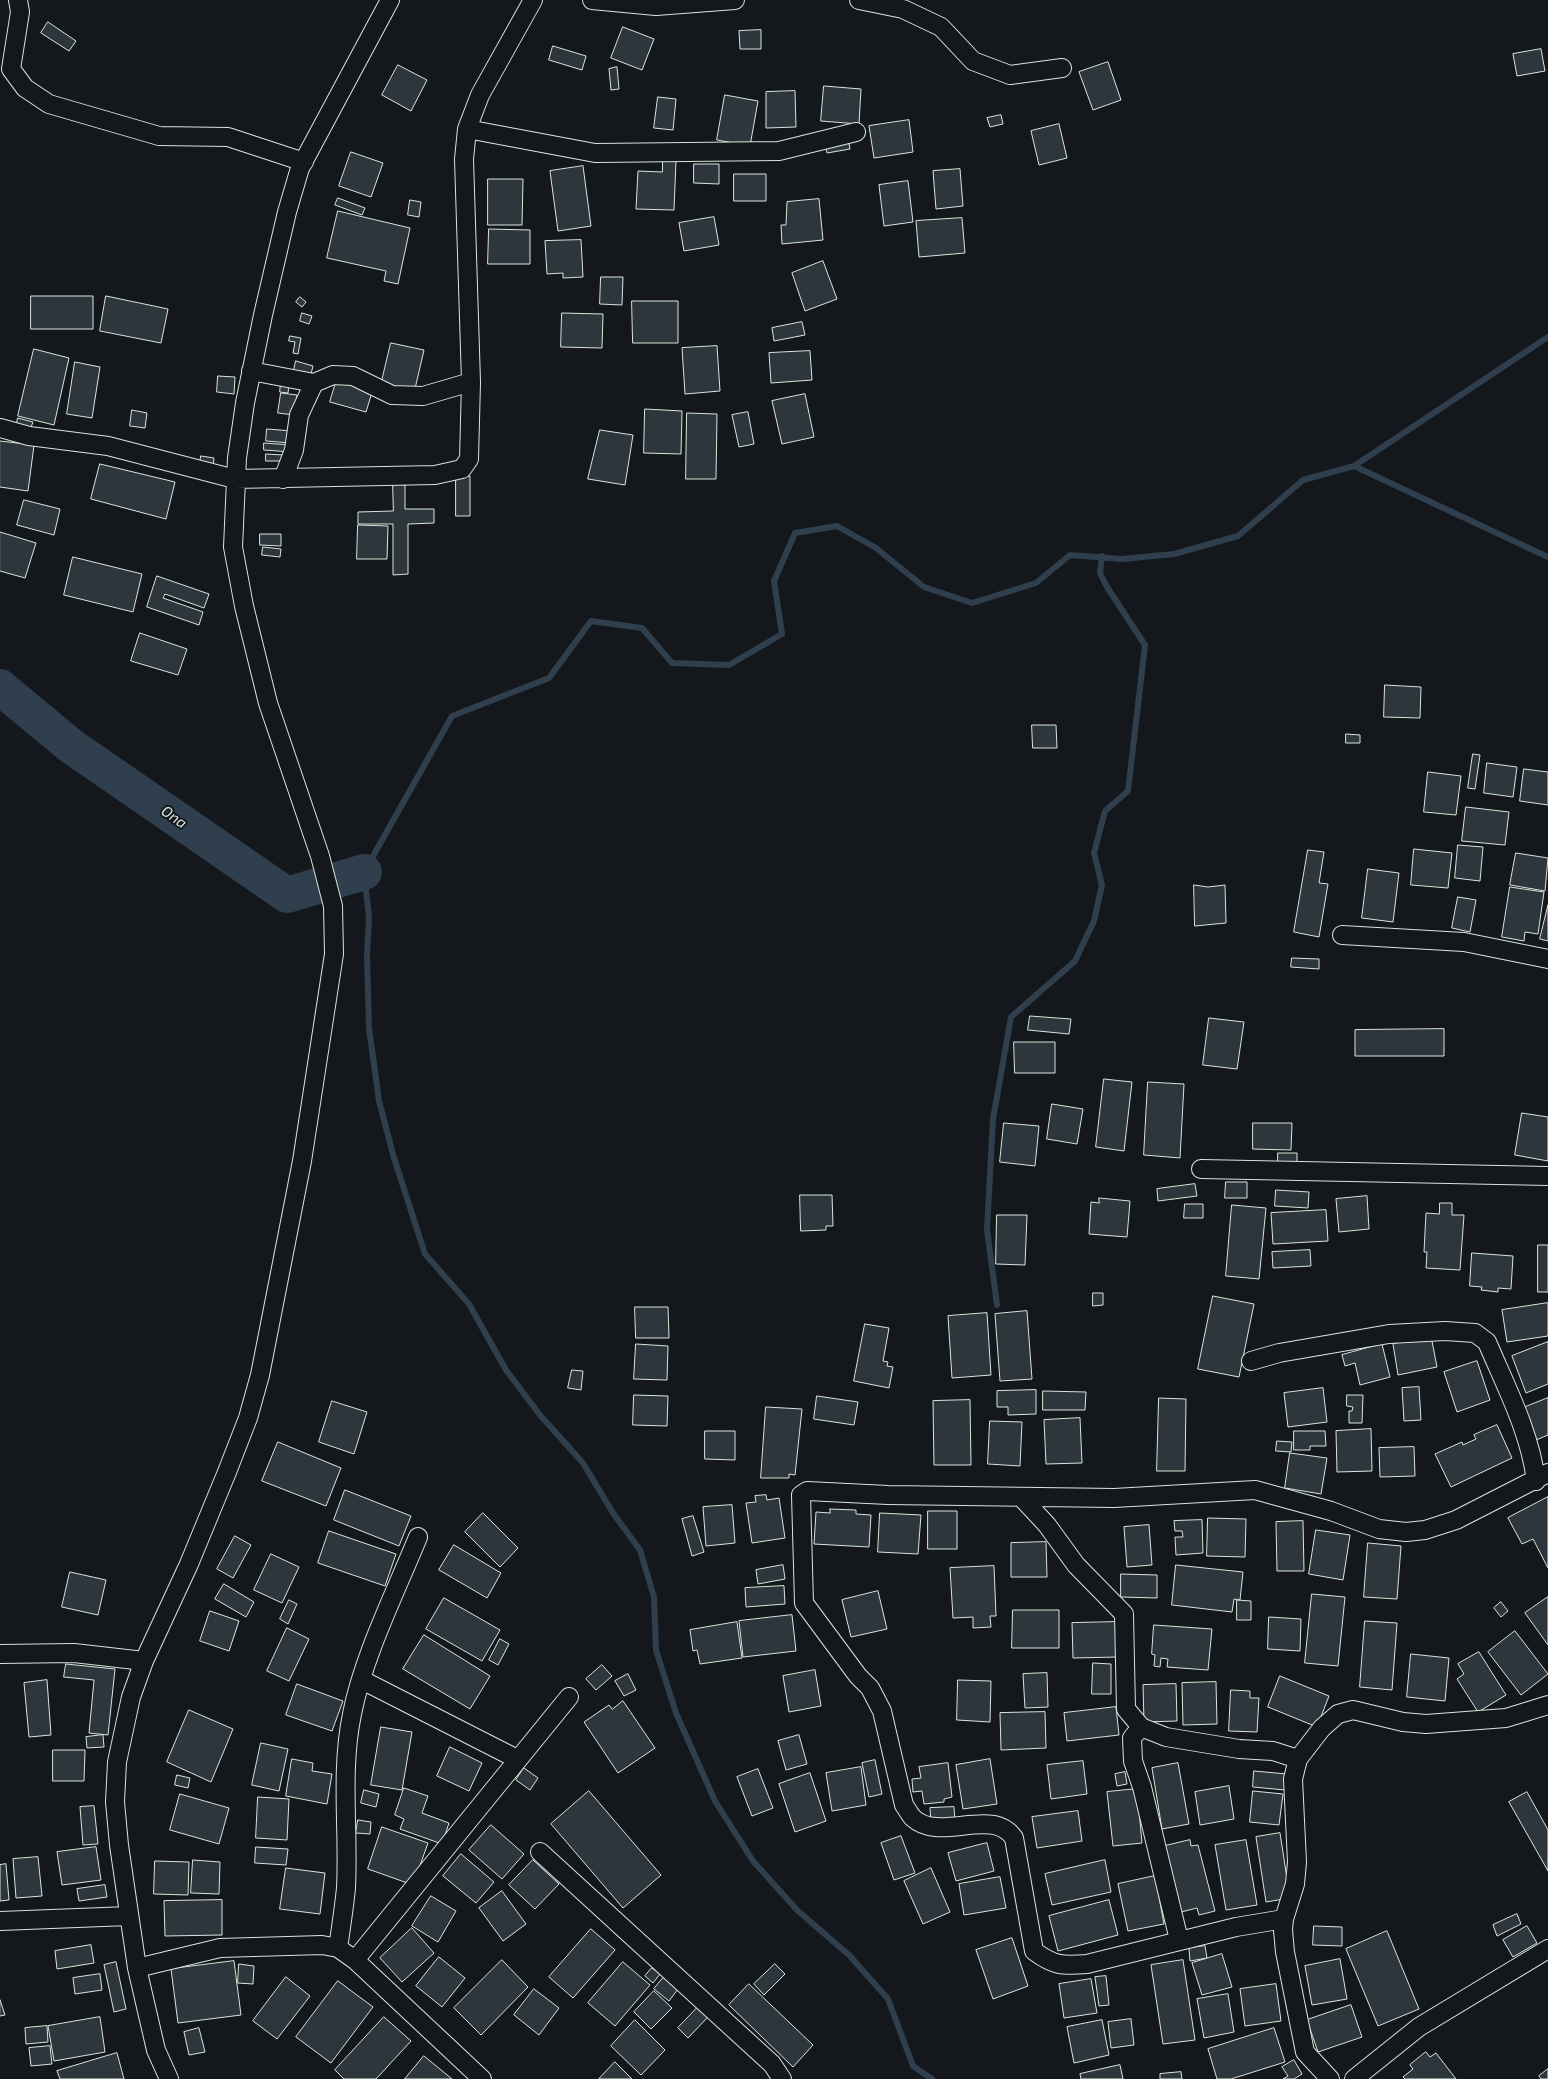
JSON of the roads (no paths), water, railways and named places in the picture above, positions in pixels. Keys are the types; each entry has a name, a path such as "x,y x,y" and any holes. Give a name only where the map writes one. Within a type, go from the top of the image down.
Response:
{"street":[{"path":"18,0 20,12 11,69 25,88 49,104 159,136 228,137 304,162"},
{"path":"169,2079 156,2050 137,1968 119,1845 115,1802 117,1762 132,1697 144,1661 189,1564 227,1472 248,1418 260,1375 302,1161 334,954 333,906 320,856 268,703 244,606 233,547 235,479 252,372 287,212 309,148 390,0"},
{"path":"0,428 29,436 108,446 235,479 435,475 462,469 469,459 471,382 464,159 467,129 480,95 533,0"},
{"path":"592,0 656,6 735,0"},
{"path":"859,0 903,9 940,27 973,61 1010,75 1062,68"},
{"path":"467,129 595,153 780,151 856,132"},
{"path":"252,372 314,383 333,375 343,375 364,380 392,395 423,396 471,382"},
{"path":"283,479 294,450 299,415 314,383"},
{"path":"1342,935 1464,942 1548,959"},
{"path":"1201,1169 1548,1176"},
{"path":"1251,1361 1279,1353 1389,1334 1446,1331 1475,1333 1487,1342 1542,1477 1456,1520 1425,1530 1406,1532 1379,1530 1331,1510 1255,1490 1114,1498 807,1491 801,1495 804,1603 858,1676 870,1688 876,1699 882,1711 904,1806 913,1818 921,1823 945,1827 998,1824 1009,1831 1014,1838 1034,1952 1046,1960 1062,1966 1087,1964 1179,1940 1284,1919"},
{"path":"1021,1497 1047,1525 1076,1565 1124,1614 1126,1709 1142,1727 1166,1737 1273,1751 1298,1758"},
{"path":"338,1948 346,1887 347,1751 352,1714 362,1680 418,1537"},
{"path":"0,1654 74,1653 144,1661"},
{"path":"362,1680 517,1759"},
{"path":"355,1960 569,1697"},
{"path":"1330,2079 1305,2052 1285,1952 1284,1919 1295,1884 1297,1862 1293,1779 1298,1758 1322,1728 1338,1714 1353,1710 1403,1722 1426,1724 1506,1718 1548,1705"},
{"path":"1142,1727 1132,1738 1133,1761 1142,1787 1179,1940"},
{"path":"540,1852 772,2064 782,2079"},
{"path":"0,1921 130,1916"},
{"path":"137,1968 220,1948 322,1944 338,1948 355,1960 482,2079"},
{"path":"1354,2079 1419,2027 1548,1949"}],"waterway":[{"path":"932,2079 913,2066 888,1999 849,1955 798,1911 753,1861 715,1801 676,1713 656,1650 654,1597 640,1550 613,1513 583,1463 540,1415 506,1370 469,1304 425,1254 394,1158 379,1101 369,1028 367,956 369,917 364,872 452,716 549,678 591,621 642,628 672,663 729,665 782,634 774,581 795,533 837,526 876,548 924,587 972,603 1036,583 1070,555 1122,559 1174,554 1238,536 1303,480 1354,466 1548,337"},
{"path":"1354,466 1548,557"},
{"path":"997,1305 987,1230 993,1119 1011,1017 1075,961 1094,921 1102,885 1094,853 1105,811 1128,791 1145,645 1100,573 1102,556"},
{"name":"Ona","path":"0,687 71,746 287,895 364,872"}]}
